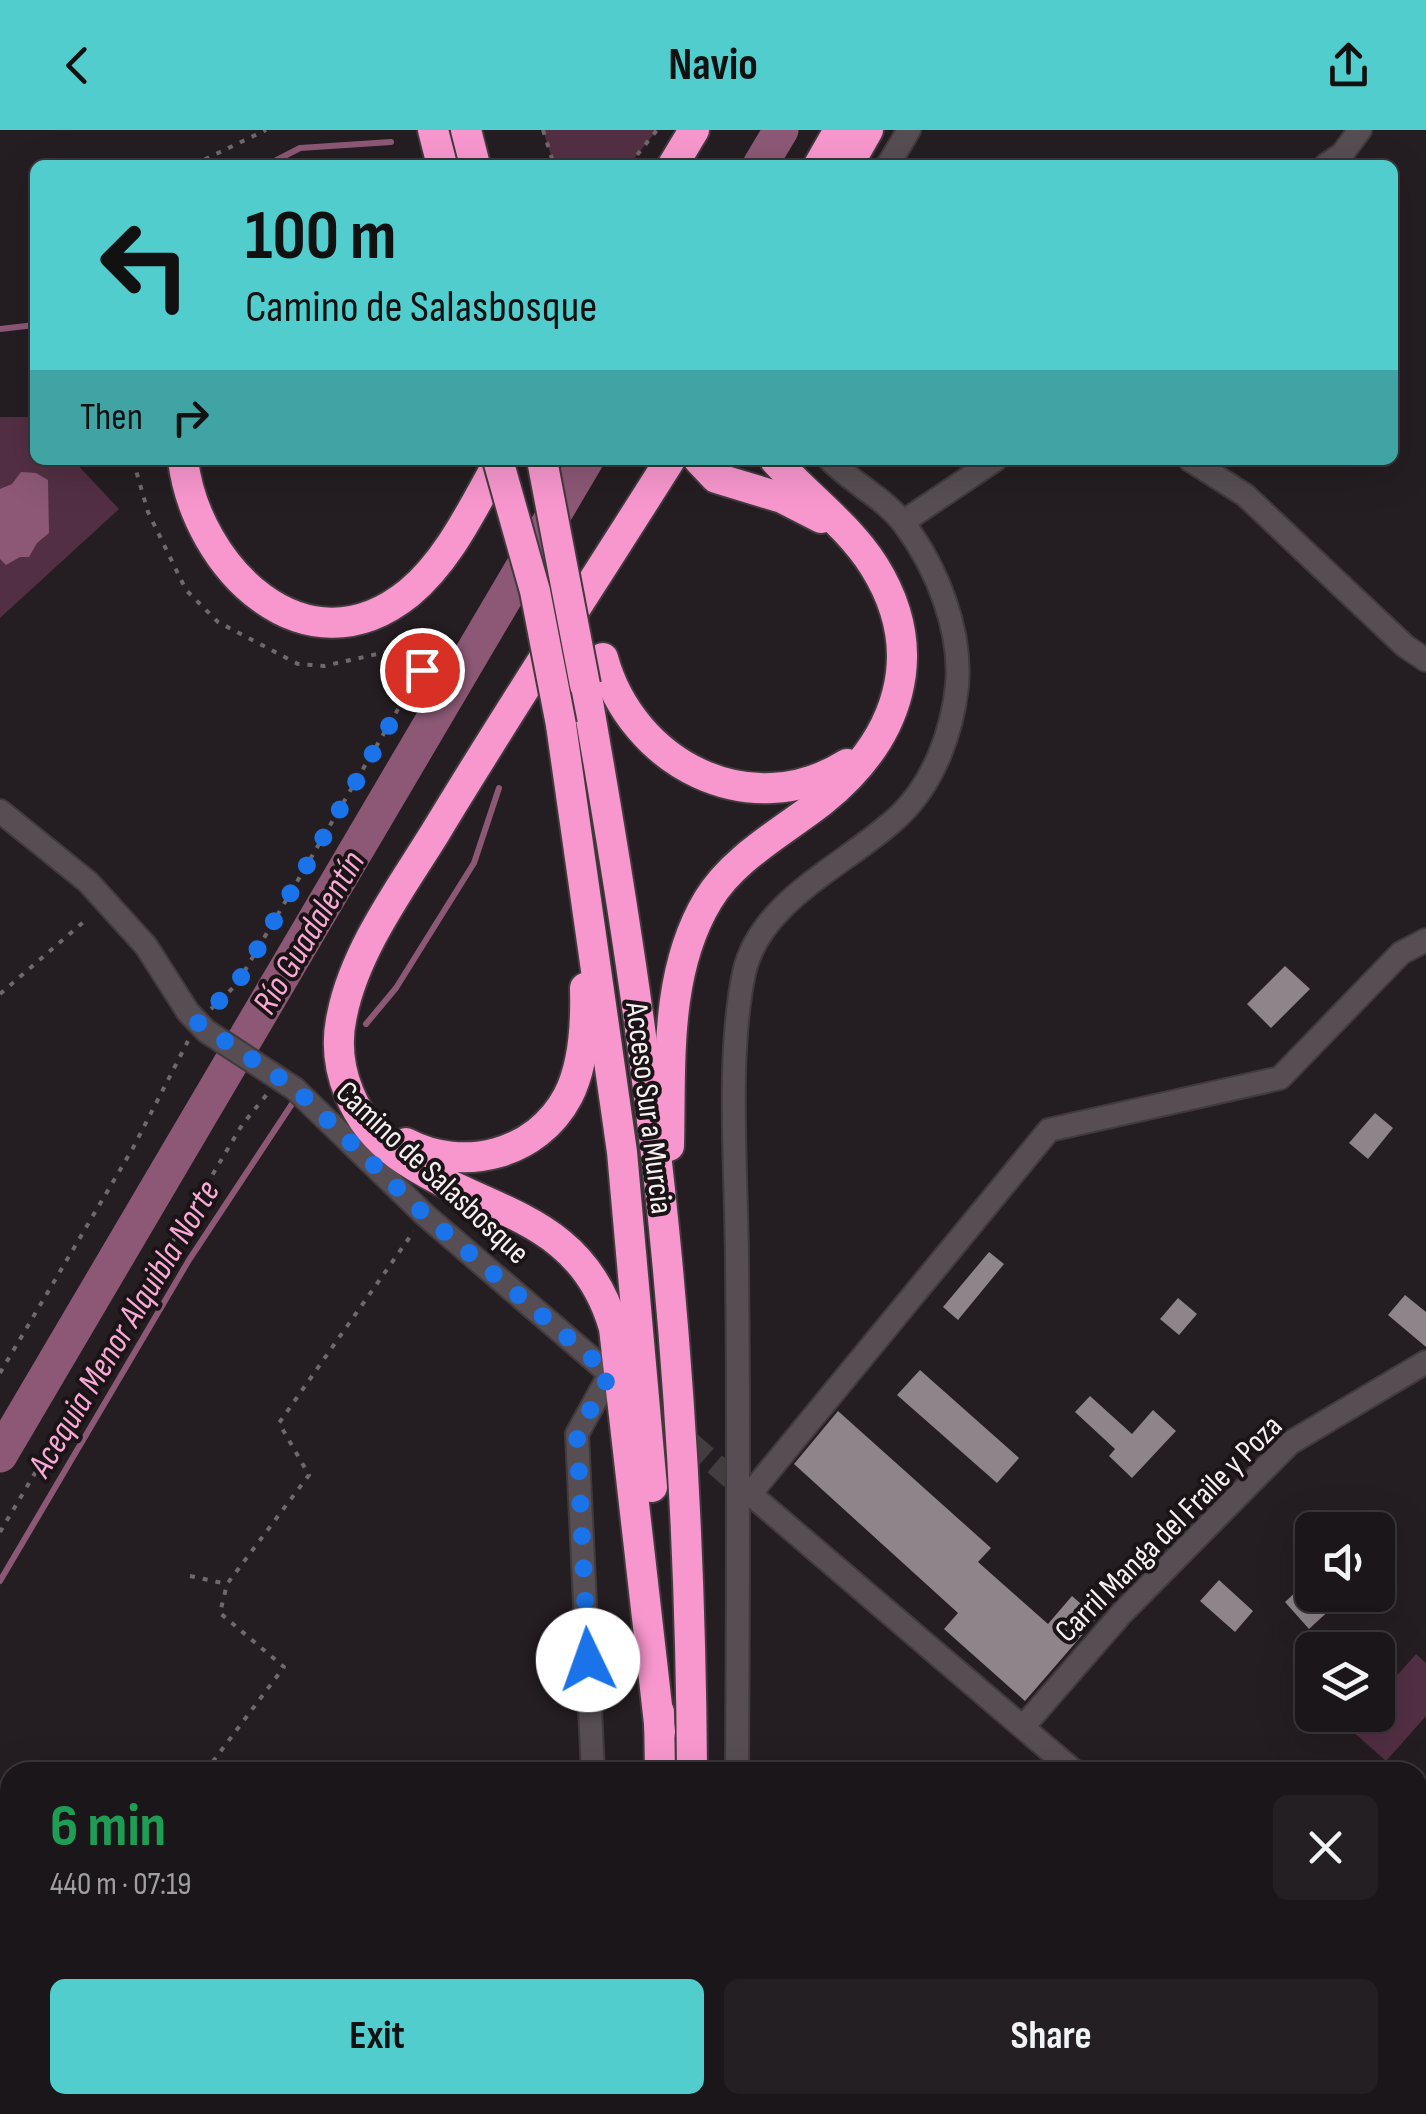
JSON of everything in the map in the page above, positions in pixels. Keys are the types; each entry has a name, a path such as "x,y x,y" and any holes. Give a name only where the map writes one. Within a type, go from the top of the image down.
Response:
{"highway":[{"path":"433,130 441,160"},
{"path":"466,130 474,160"},
{"path":"677,160 694,130"},
{"path":"822,160 840,130"},
{"path":"851,160 868,130"},
{"path":"184,465 202,525 213,548 233,574 256,595 295,616 330,622 371,615 424,580 496,465"},
{"path":"500,465 535,591"},
{"name":"Acceso Sur a Murcia","path":"510,465 576,820 622,1152 655,1554 660,1762"},
{"path":"544,465 602,658 619,700 646,737 666,755 689,769 732,785 782,788 811,783 860,753 890,718"},
{"name":"Acceso Sur a Murcia","path":"544,465 618,871 666,1249 687,1551 692,1762"},
{"path":"646,465 364,957 341,1018 340,1066 355,1107 382,1142 416,1167 542,1230 574,1256 600,1286 614,1328 660,1732"},
{"path":"490,740 667,465"},
{"path":"703,465 716,478 801,506 856,543"},
{"path":"666,1249 677,985 693,928 710,896 727,877 846,781 868,756 890,718 901,684 903,663 898,631 882,582 856,543 780,465"},
{"path":"340,1066 378,1122 406,1143 440,1156 476,1158 496,1154 524,1142 549,1122 570,1093 586,1016 576,820"}],"street":[{"path":"891,160 909,130"},
{"path":"1333,160 1360,130"},
{"path":"737,1762 745,1489 736,1057 744,972 755,941 775,914 902,814 931,774 949,731 957,683 954,633 943,596 903,522 836,465"},
{"path":"903,522 987,465"},
{"path":"1198,465 1245,495 1405,646 1426,660"},
{"name":"Camino de Salasbosque","path":"0,811 88,882 155,957 201,1027 278,1076 425,1215 610,1374 577,1434 593,1762"},
{"path":"745,1489 1049,1130 1280,1078 1402,952 1426,940"},
{"name":"Carril Manga del Fraile y Poza","path":"1024,1727 1122,1613 1290,1443 1426,1362"},
{"path":"745,1489 1064,1762"}],"path":[{"path":"203,160 266,130"},
{"path":"543,130 552,160"},
{"path":"633,160 657,130"},
{"path":"0,1373 201,1027 237,984 422,670 412,655 386,652 324,666 298,664 218,622 186,590 148,512 134,465"},
{"path":"0,994 87,919"},
{"path":"0,1532 242,1124 278,1076"},
{"path":"213,1762 284,1668 220,1612 227,1584 309,1475 279,1423 425,1215"},
{"path":"190,1576 227,1584"}],"shaded area":[{"path":"543,130 657,130 633,160 552,160"},
{"path":"0,417 30,417 30,465 78,465 119,509 0,618"},
{"path":"21,472 36,473 48,480 49,533 29,557 6,565 0,559 0,489 12,484"},
{"path":"1416,1654 1426,1663 1426,1716 1386,1761 1353,1732 1395,1732 1395,1678"}],"building":[{"path":"1285,966 1310,989 1271,1028 1247,1004"},
{"path":"1375,1113 1393,1128 1368,1159 1349,1143"},
{"path":"989,1252 1004,1264 958,1320 943,1307"},
{"path":"1405,1295 1426,1312 1426,1347 1388,1315"},
{"path":"1178,1298 1197,1314 1179,1335 1160,1319"},
{"path":"920,1370 1019,1458 997,1483 897,1395"},
{"path":"1090,1396 1132,1434 1153,1410 1176,1431 1132,1478 1109,1456 1115,1449 1075,1412"},
{"path":"838,1411 991,1548 978,1562 1048,1624 1072,1596 1097,1618 1025,1701 944,1629 958,1613 794,1464"},
{"path":"1219,1580 1253,1611 1235,1632 1200,1601"},
{"path":"1295,1593 1295,1612 1328,1612 1309,1629 1285,1602"}],"waterway":[{"name":"Río Guadalentín","path":"763,160 781,130"},
{"path":"277,160 300,148 391,142"},
{"path":"0,329 30,326"},
{"name":"Río Guadalentín","path":"0,1455 583,465"},
{"name":"Acequia Menor Alquibla Norte","path":"366,1024 396,988 474,863 499,788"},
{"name":"Acequia Menor Alquibla Norte","path":"0,1581 189,1260 292,1104"}],"tunnel":[{"path":"640,1399 739,1485"}],"route":[{"path":"422,670 237,984 197,1022 296,1089 425,1215 610,1374 577,1434 588,1660"}]}
